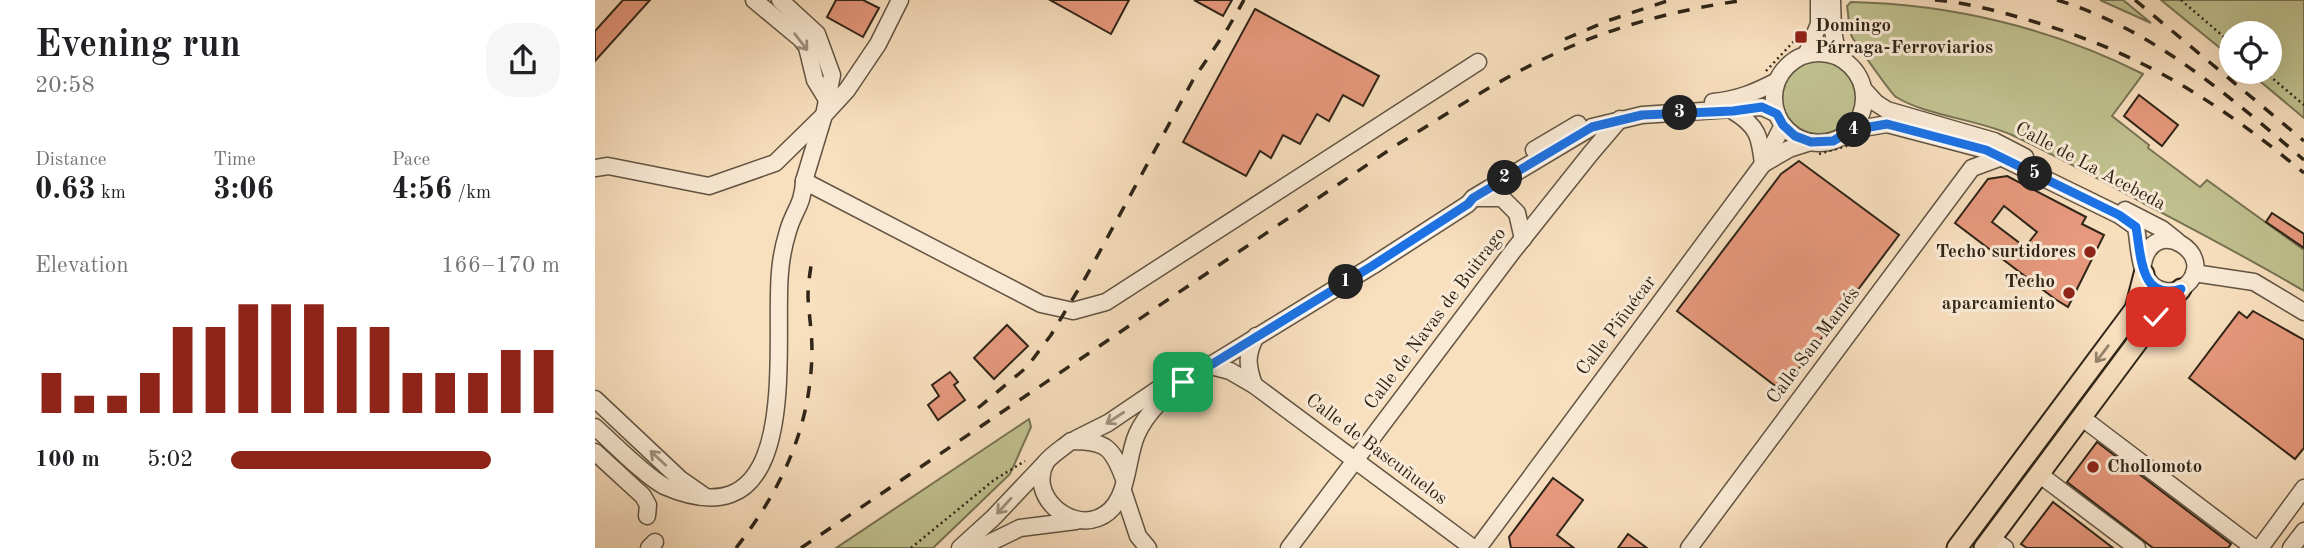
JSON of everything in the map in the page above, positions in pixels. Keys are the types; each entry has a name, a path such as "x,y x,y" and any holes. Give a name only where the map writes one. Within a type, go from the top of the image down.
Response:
{"main road":[{"path":"1957,548 2135,309 2143,269"},
{"path":"1993,544 2081,417 2156,317 2181,289"}],"street":[{"path":"754,0 807,47 825,106"},
{"path":"595,427 661,484 685,495 711,501 733,498 752,487 766,459 774,434 780,372 780,271 788,229 803,197 804,181 832,75 817,34 780,0"},
{"path":"595,168 608,166 709,186 775,163 825,106 847,90 878,44 900,0"},
{"path":"1807,53 1825,4"},
{"path":"1825,4 1838,56"},
{"path":"960,548 1070,441 1108,423 1556,135 1595,115 1642,107 1729,101 1757,92 1771,77 1807,53 1838,56 1856,70 1864,91 1863,112 1856,135 1814,148 1789,149 1763,164 1761,143 1756,130 1747,119 1733,111"},
{"path":"804,181 1041,304 1073,311 1106,302 1478,62"},
{"path":"1771,77 1780,119"},
{"name":"Calle de La Acebeda","path":"1864,91 1887,110 1994,141 2162,229 2177,241"},
{"path":"979,548 1020,528 1098,518 1114,508 1137,433 1159,402 1207,365 1372,266 1468,204 1473,198 1592,127 1642,115 1762,107 1780,119 1795,136 1814,148"},
{"name":"Calle de Navas de Buitrago","path":"1289,548 1523,239 1620,119"},
{"name":"Calle Piñuécar","path":"1475,548 1763,164 1780,119"},
{"name":"Calle de La Acebeda","path":"1856,135 1887,124 2002,157 2119,215 2136,227 2143,269"},
{"path":"1966,145 1972,168 2002,157"},
{"name":"Calle San Mamés","path":"1689,548 1972,168"},
{"path":"1473,198 1501,198 1517,213 1523,239"},
{"path":"2168,239 2177,241 2186,246 2194,257 2194,273 2181,289 2172,292 2158,289 2150,284 2143,269 2149,249 2168,239"},
{"path":"2194,273 2254,282 2304,312"},
{"path":"1255,385 1247,365 1249,349 1256,336"},
{"name":"Calle de Bascuñuelos","path":"1207,365 1230,371 1255,385 1475,548"},
{"path":"595,399 680,479 711,501"},
{"path":"2081,417 2264,546 2304,488"},
{"path":"1070,441 1095,441 1116,455 1138,536 1148,548"},
{"path":"595,452 643,496 648,505 647,516"},
{"path":"1046,462 1042,481 1047,500 1061,514 1079,521"},
{"path":"2039,474 2137,548"},
{"path":"2291,548 2304,531"}],"path":[{"path":"2181,0 2219,33"},
{"path":"1771,77 1773,61 1799,36"},
{"path":"2279,84 2304,105"},
{"path":"1814,148 1844,148 1856,135"},
{"path":"911,548 995,480 1025,461"}],"green space":[{"path":"2100,0 2123,0 2151,23"},
{"path":"2161,0 2304,0 2304,118 2263,84 2282,84 2282,21 2219,21 2219,47"},
{"path":"1851,2 1926,8 2000,22 2073,44 2143,74 2112,116 2149,145 2148,148 2200,187 2207,180 2304,250 2304,291 2046,151 2012,135 1922,109 1896,97 1852,37 1847,6"},
{"path":"1819,60 1840,66 1850,76 1856,97 1850,118 1840,128 1819,134 1798,128 1788,118 1782,97 1788,76 1798,66"},
{"path":"1029,419 1031,427 1010,474 933,548 836,548"}],"building":[{"path":"623,0 650,0 595,61 595,31"},
{"path":"836,0 863,0 879,8 863,37 827,17"},
{"path":"1050,0 1129,0 1111,34"},
{"path":"1194,0 1232,0 1223,16"},
{"path":"1255,9 1379,76 1363,106 1343,95 1329,121 1317,114 1300,144 1283,135 1271,158 1260,151 1246,176 1183,142"},
{"path":"2139,95 2178,125 2162,146 2124,116"},
{"path":"1799,161 1899,235 1782,391 1677,311 1781,174"},
{"path":"2007,176 2086,217 2082,224 2104,235 2068,307 1955,223 1988,179","holes":["2004,206 2037,232 2025,247 1992,222"]},
{"path":"2272,213 2304,234 2304,248 2266,222"},
{"path":"2253,311 2304,340 2304,448 2295,459 2189,378 2239,312 2247,318"},
{"path":"1007,325 1028,346 994,379 974,358"},
{"path":"950,372 958,382 954,385 965,400 938,420 928,405 939,396 932,385"},
{"path":"2097,442 2231,544 2228,548 2153,548 2067,482"},
{"path":"1553,478 1583,500 1557,535 1574,548 1511,548 1509,537"},
{"path":"2053,502 2113,548 2027,548 2021,544"},
{"path":"1628,534 1647,548 1618,548"}],"railway":[{"path":"978,408 1027,367 1051,335 1087,275 1193,80 1244,0"},
{"path":"1565,39 1607,21 1670,0"},
{"path":"801,548 1395,146 1492,86 1552,55 1599,35 1696,8 1746,0"},
{"path":"1935,0 1985,8 2035,22 2110,49 2145,65 2241,124 2304,173"},
{"path":"2057,0 2126,28 2158,46 2218,89 2304,160"},
{"path":"2135,0 2304,141"},
{"path":"736,548 780,480 800,431 810,379 812,344 808,297 812,260"}],"place":[{"name":"Domingo Párraga-Ferroviarios","path":"1801,37"},
{"name":"Techo surtidores","path":"2090,252"},
{"name":"Techo aparcamiento","path":"2069,293"},
{"name":"Chollomoto","path":"2093,467"}],"route":[{"path":"1183,382 1372,266 1468,204 1473,198 1592,127 1642,115 1762,107 1777,114 1783,125 1795,136 1811,142 1833,141 1852,130 1887,124 1986,150 2119,215 2136,227 2144,274 2150,284 2166,292 2181,289 2156,317"}]}
